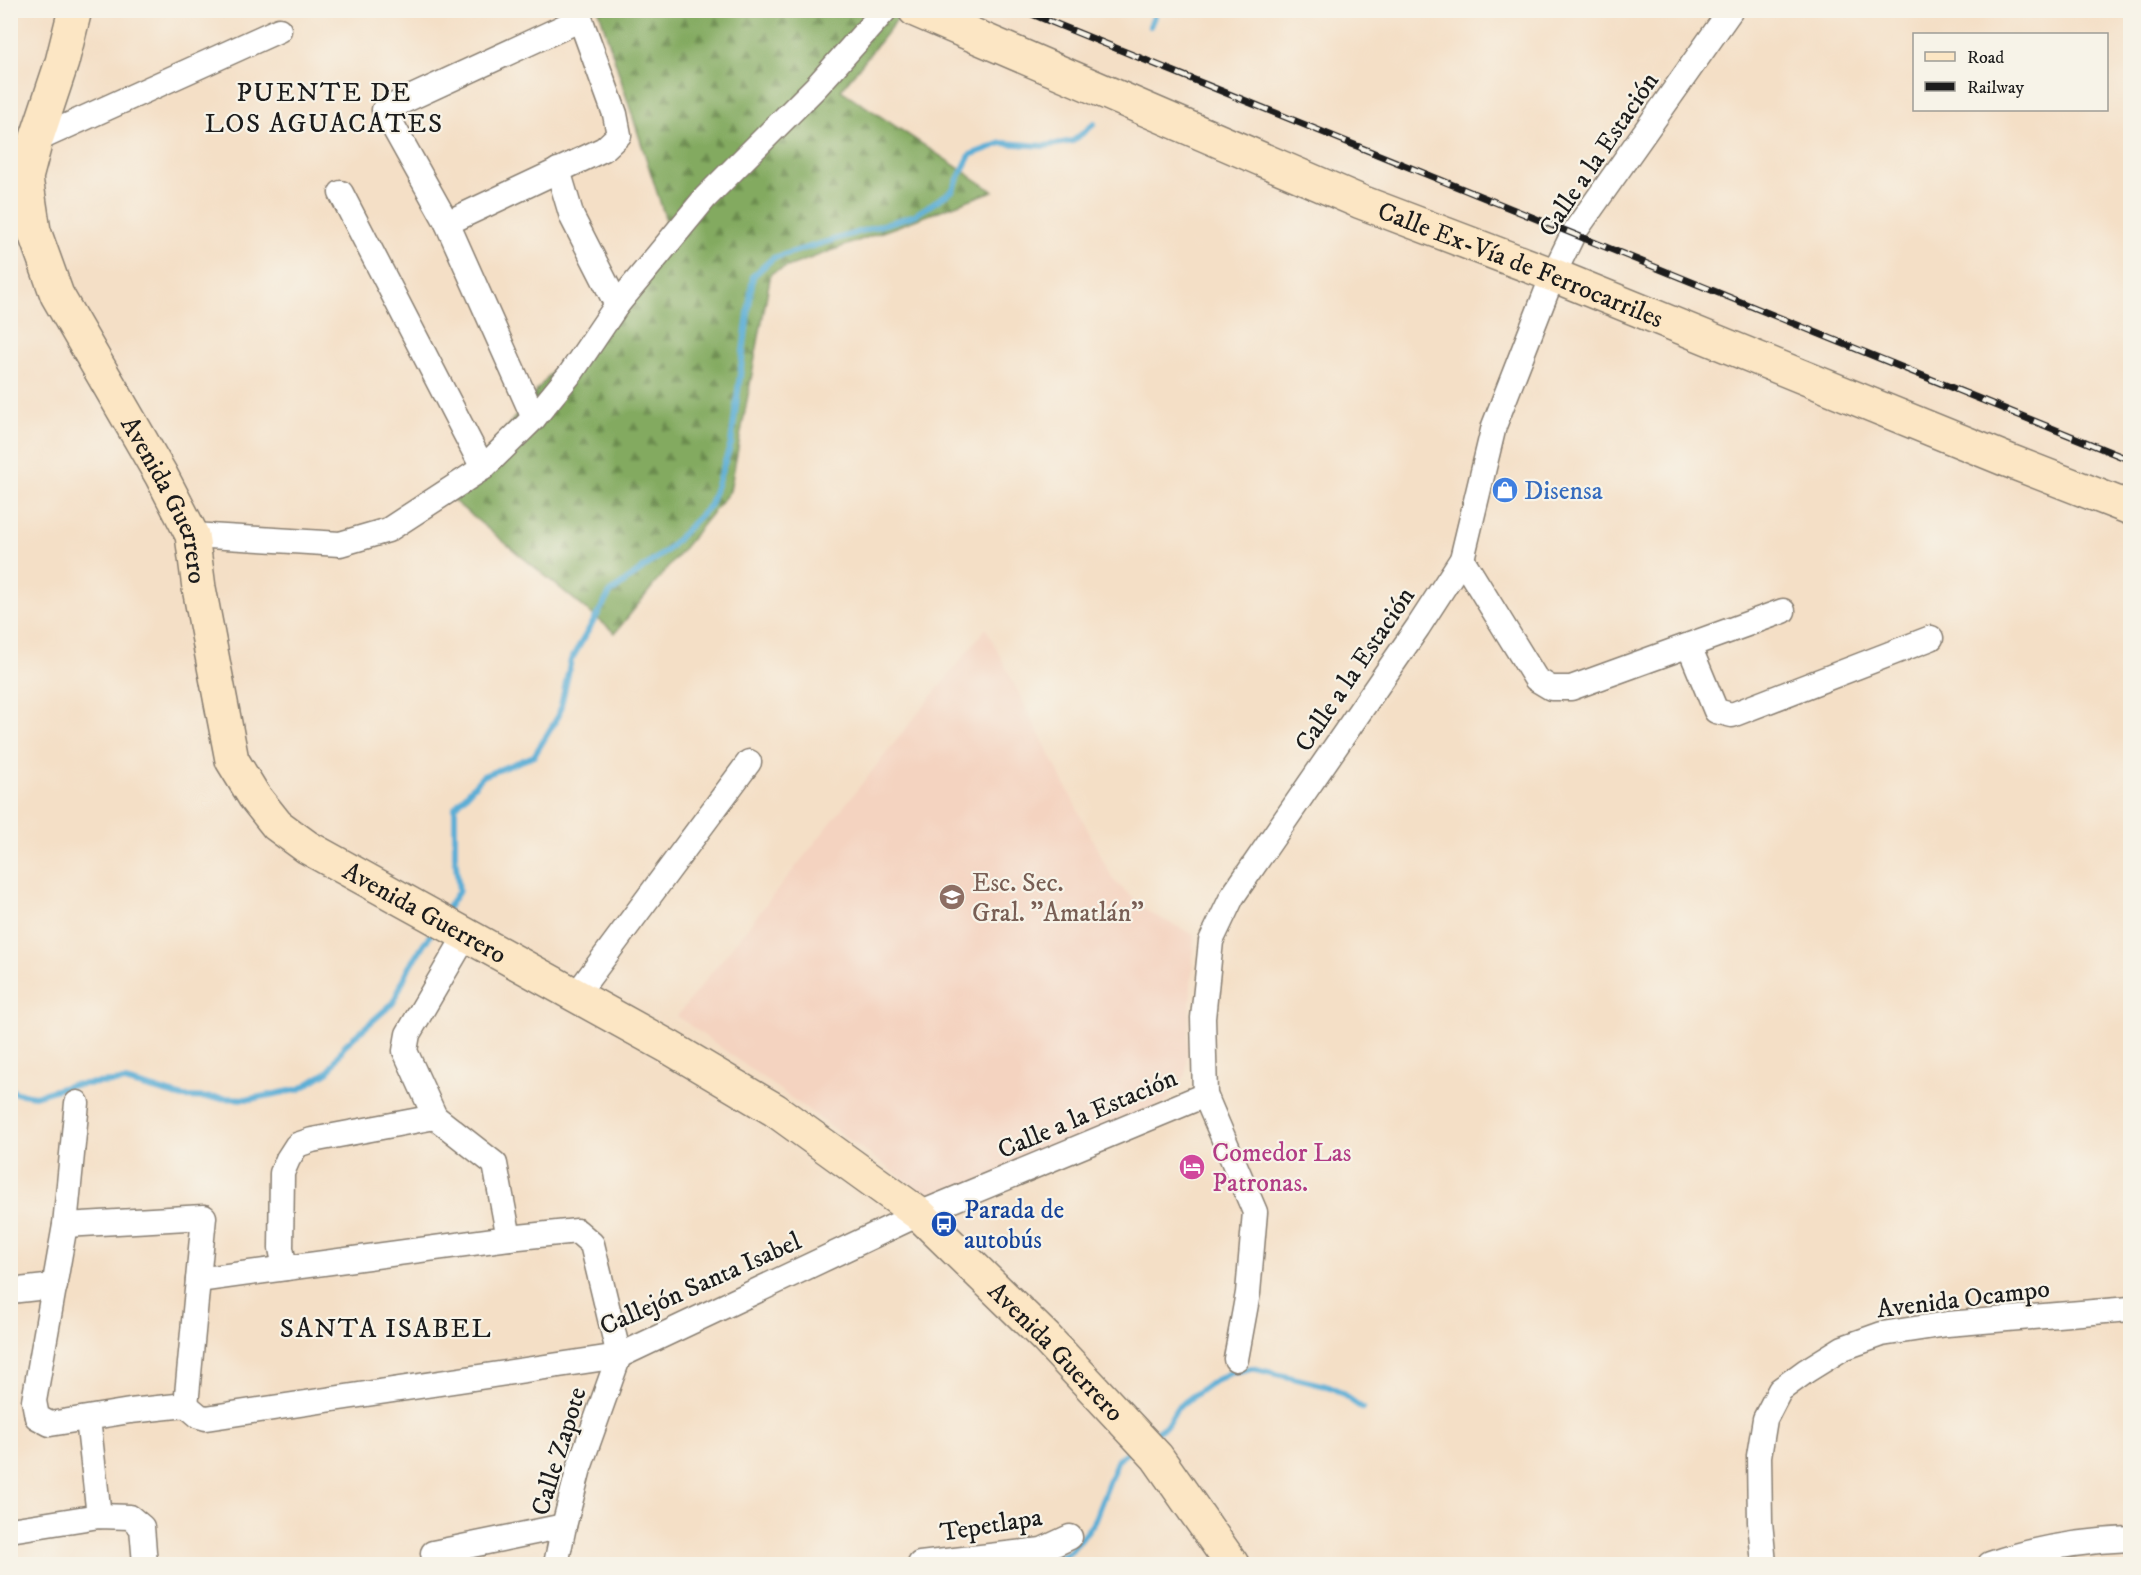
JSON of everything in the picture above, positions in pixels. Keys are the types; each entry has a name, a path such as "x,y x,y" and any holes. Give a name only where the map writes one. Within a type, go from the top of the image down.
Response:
{"main road":[{"name":"Avenida Guerrero","path":"75,10 62,62 36,140 18,178 57,295 161,475 192,535 199,588 232,760 254,796 277,825 307,847 669,1047 775,1110 919,1214 1045,1337 1134,1432 1156,1457 1232,1564"},
{"name":"Calle Ex-Vía de Ferrocarriles","path":"915,10 1361,202 1553,275 2130,508"}],"street":[{"path":"192,535 340,544 388,530 483,468 534,418 571,373 617,305 705,198 816,87 885,10"},
{"name":"Calle a la Estación","path":"919,1214 1205,1095 1203,1018 1211,940 1232,897 1418,627 1462,559 1494,426 1553,275 1573,234 1731,10"},
{"path":"447,223 604,148 619,135 615,114 578,15 384,110 447,223 534,418"},
{"path":"36,140 279,30"},
{"path":"558,170 572,217 617,305"},
{"path":"341,193 483,468"},
{"path":"1462,559 1536,679 1551,688 1571,688 1784,611"},
{"path":"1689,646 1716,711 1732,715 1931,638"},
{"path":"576,995 749,762"},
{"path":"460,931 408,1034 405,1051 435,1117 495,1164 509,1238"},
{"path":"1205,1095 1255,1212 1248,1293 1236,1359"},
{"path":"65,1225 204,1217 186,1405 130,1411 50,1424 37,1417 34,1401 65,1225 77,1103"},
{"path":"285,1268 281,1248 282,1173 297,1145 312,1140 435,1117"},
{"name":"Callejón Santa Isabel","path":"186,1405 199,1416 206,1418 619,1356 919,1214"},
{"path":"198,1280 577,1231 592,1244 619,1356"},
{"path":"10,1291 55,1286"},
{"name":"Avenida Ocampo","path":"1764,1564 1760,1522 1759,1456 1765,1419 1780,1390 1806,1371 1843,1348 1882,1334 1947,1324 2130,1309"},
{"name":"Calle Zapote","path":"556,1564 579,1468 619,1356"},
{"path":"88,1419 99,1516"},
{"path":"10,1530 99,1516 130,1517 142,1527 145,1564"},
{"path":"433,1553 564,1526"},
{"name":"Tepetlapa","path":"920,1564 1042,1550 1070,1537"},
{"path":"1990,1564 2024,1552 2100,1540 2130,1539"}],"shaded area":[{"name":"Esc. Sec. Gral. \"Amatlán\"","path":"986,628 1113,880 1150,913 1194,935 1186,1075 1164,1103 945,1196 929,1197 677,1016"}],"green space":[{"path":"599,11 904,11 841,90 993,191 771,273 730,491 615,633 449,497 669,230"}],"waterway":[{"path":"1150,26 1157,10"},
{"path":"445,912 459,891 455,856 455,807 483,776 534,756 559,715 571,660 610,593 666,551 710,505 731,444 753,276 773,258 915,215 952,191 970,155 1002,143 1045,146 1073,141 1094,124"},
{"path":"10,1088 16,1093 35,1096 71,1085 125,1081 183,1097 250,1099 300,1089 329,1071 345,1045 393,1003 410,965 435,928"},
{"path":"1152,1435 1167,1425 1177,1408 1209,1384 1230,1373 1252,1368 1334,1388 1362,1408"},
{"path":"1033,1564 1069,1553 1093,1524 1118,1459 1134,1448"}],"railway":[{"path":"1022,10 2130,460"}],"place":[{"name":"Disensa","path":"1505,490"},
{"name":"Esc. Sec. Gral. \"Amatlán\"","path":"952,897"},
{"name":"Comedor Las Patronas.","path":"1192,1167"},
{"name":"Parada de autobús","path":"944,1224"}],"district":[{"name":"PUENTE DE LOS AGUACATES","path":"324,108"},
{"name":"SANTA ISABEL","path":"386,1328"}]}
